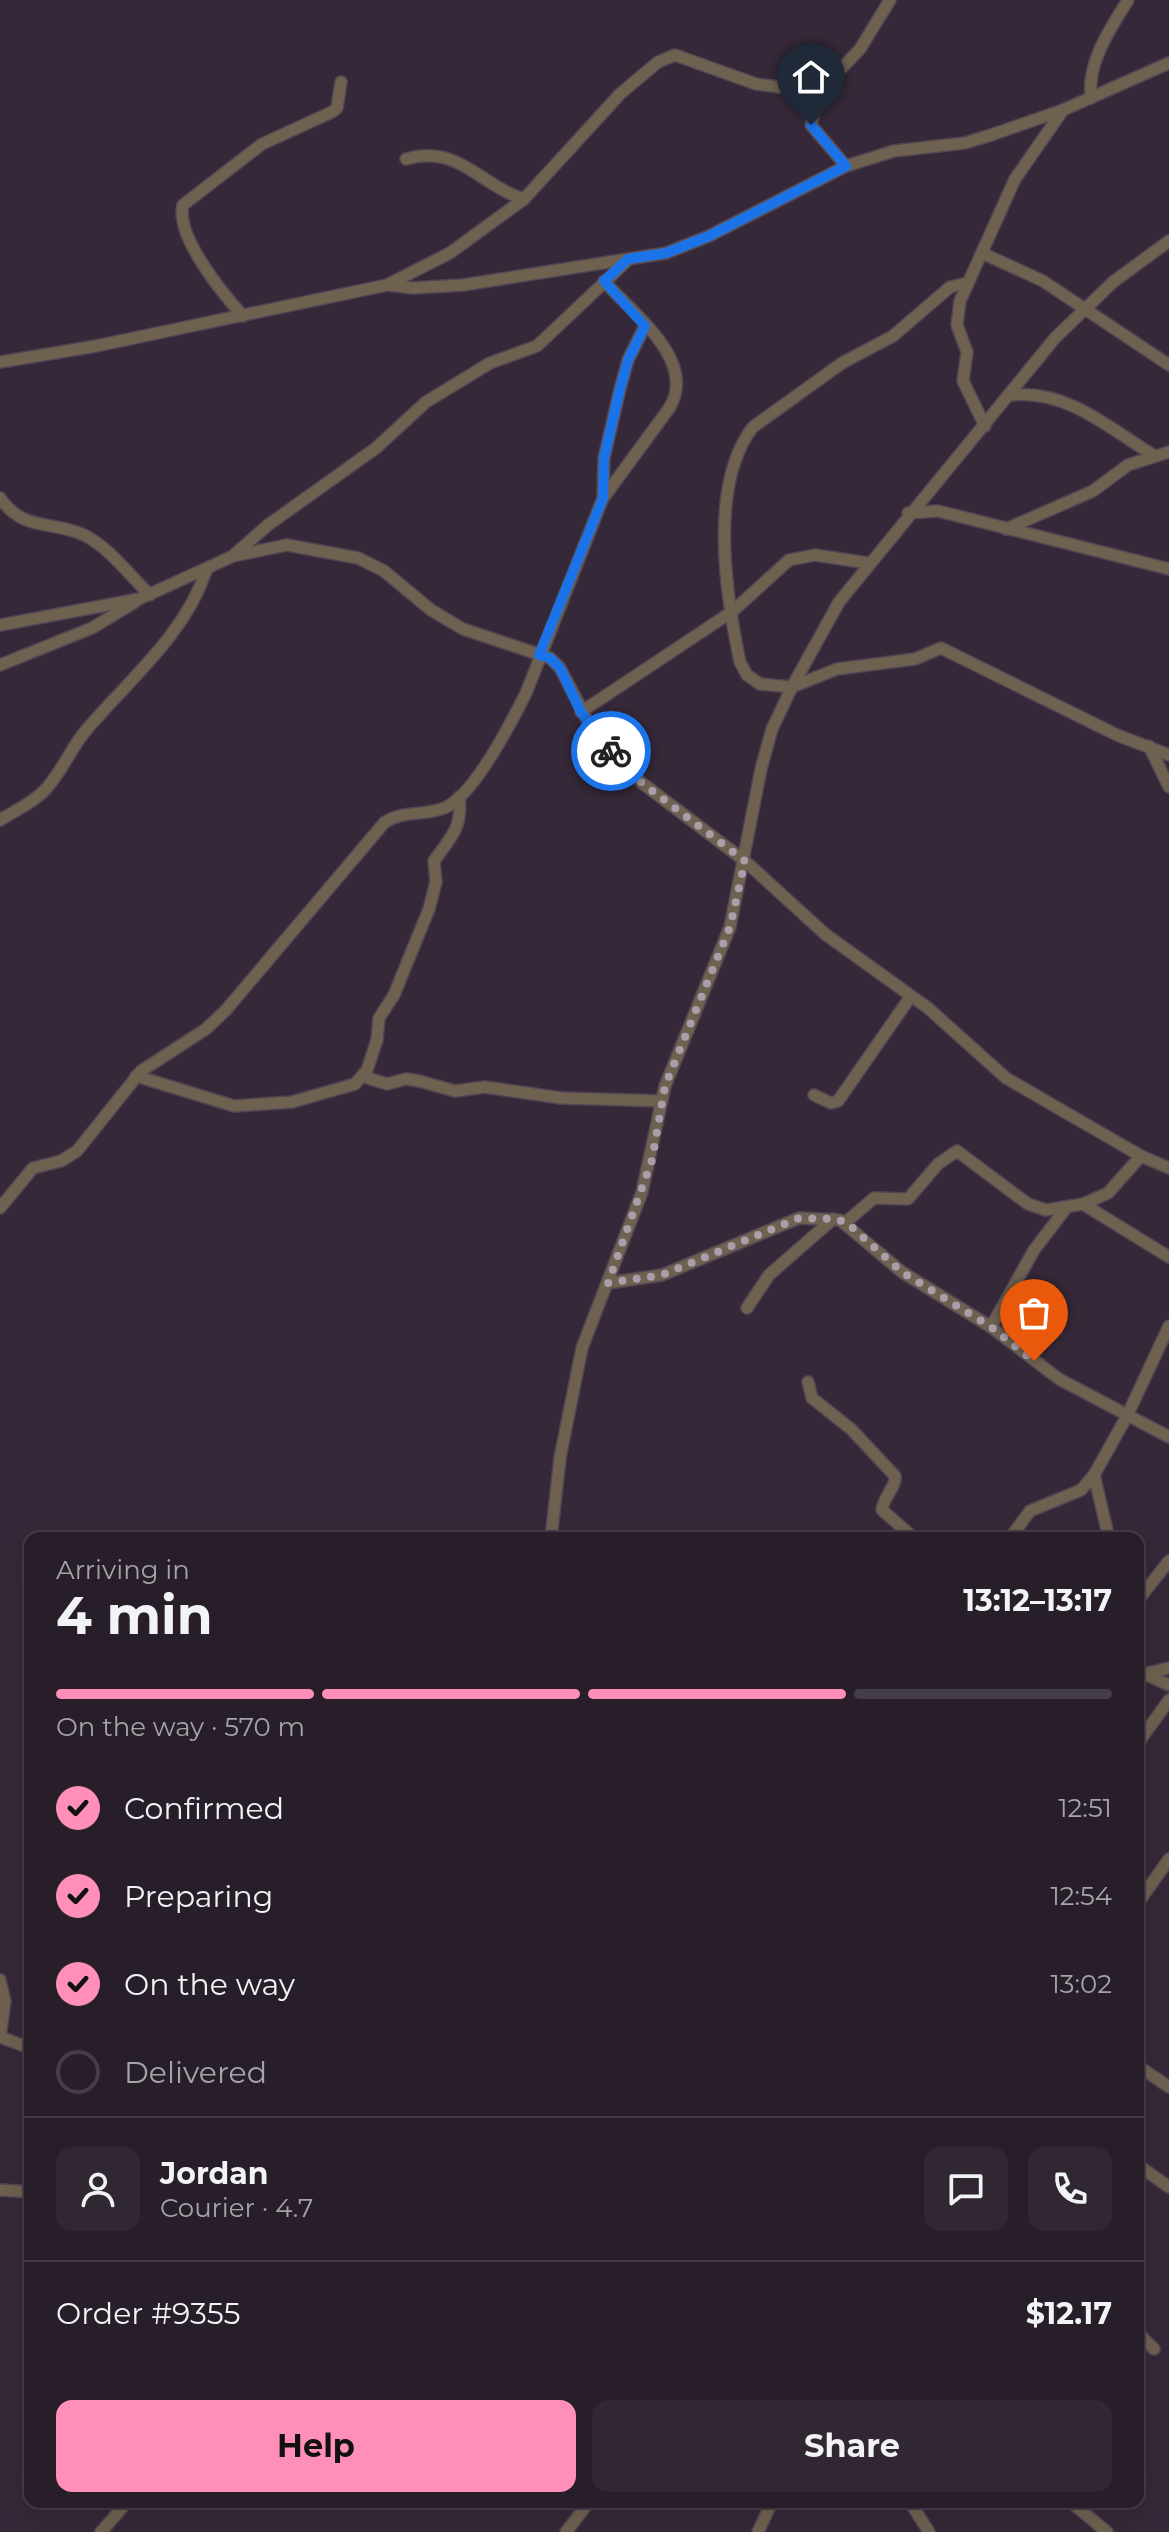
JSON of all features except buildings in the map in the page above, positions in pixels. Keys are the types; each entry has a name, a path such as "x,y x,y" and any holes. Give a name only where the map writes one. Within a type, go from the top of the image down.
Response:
{"street":[{"path":"846,166 811,125 819,92 860,49 890,0"},
{"path":"1091,98 1090,82 1095,61 1128,0"},
{"path":"0,362 387,285 450,253 524,199 620,94 668,56 702,63 756,84 819,92"},
{"path":"387,285 413,288 463,285 517,274 666,253 709,236 846,166 894,151 965,143 1063,110 1169,63"},
{"path":"243,316 220,291 199,255 183,220 183,205 262,144 332,112 337,108 341,82"},
{"path":"985,426 963,381 967,352 957,325 957,314 967,283 984,254 1015,179 1063,110"},
{"path":"406,159 438,155 454,158 507,193 524,199"},
{"path":"552,1532 568,1407 582,1348 652,1160 662,1101 679,1050 707,989 730,927 761,769 772,729 792,687 822,627 868,563 1012,395 1055,338 1139,260 1169,241"},
{"path":"984,254 1043,281 1169,365"},
{"path":"0,665 92,628 144,597 233,556 268,525 376,448 426,402 490,363 537,346 628,259"},
{"path":"0,1208 33,1168 61,1161 77,1151 136,1076 174,1047 206,1029 226,1010 384,823 403,815 440,810 459,797 512,722 603,498 678,393 678,383 664,346 604,281"},
{"path":"967,283 950,287 893,336 842,363 753,427 745,438 726,499 724,529 734,634 747,675 771,688 792,687 837,669 915,659 941,648 1117,735 1169,755"},
{"path":"603,498 604,458 620,389 628,360 645,326"},
{"path":"1012,395 1035,393 1078,408 1153,455"},
{"path":"1002,530 1093,491 1128,465 1169,452"},
{"path":"0,498 19,519 83,535 99,546 144,597"},
{"path":"908,513 938,511 1002,530 1169,569"},
{"path":"233,556 287,545 358,558 384,571 431,610 463,629 550,658 560,668 594,733 642,783 745,861 825,934 911,996 1006,1078 1141,1156 1169,1168"},
{"path":"581,712 733,611 789,560 815,555 868,563"},
{"path":"0,820 40,796 87,728 183,619 199,592 206,571"},
{"path":"0,625 144,597"},
{"path":"1149,746 1169,787"},
{"path":"136,1076 234,1106 292,1102 352,1086 362,1076 377,1040 379,1018 394,995 429,909 436,882 434,861 456,833 461,815 459,797"},
{"path":"814,1095 831,1103 838,1101 911,996"},
{"path":"362,1076 387,1084 406,1079 419,1081 455,1091 485,1087 561,1098 662,1101"},
{"path":"846,1222 874,1198 908,1199 938,1164 957,1151 1028,1204 1046,1210 1083,1204 1115,1189 1141,1156"},
{"path":"1083,1204 1169,1257"},
{"path":"991,1327 1034,1250 1068,1207"},
{"path":"608,1283 662,1275 799,1218 846,1222 902,1272 991,1327 1059,1379 1169,1437"},
{"path":"747,1308 769,1275 833,1219"},
{"path":"1015,1532 1037,1505 1081,1490 1094,1475 1127,1416 1169,1326"},
{"path":"808,1382 812,1398 851,1429 895,1476 896,1482 883,1502 882,1510 907,1532"},
{"path":"1094,1475 1108,1532"},
{"path":"1144,1592 1169,1561"},
{"path":"1144,1672 1169,1668"},
{"path":"1144,1673 1169,1685"},
{"path":"1144,1735 1169,1700"},
{"path":"1144,1895 1168,1863"},
{"path":"0,1980 5,2001 0,2037 24,2046"},
{"path":"1144,2070 1169,2087"},
{"path":"1144,2169 1169,2187"},
{"path":"0,2190 24,2192"},
{"path":"1144,2339 1154,2349"},
{"path":"101,2532 122,2508"},
{"path":"566,2532 584,2508"},
{"path":"758,2532 769,2508"},
{"path":"914,2508 929,2532"},
{"path":"1078,2508 1107,2532"}],"way so far":[{"path":"611,751 642,783 745,861 730,927 665,1086 652,1160 608,1283 674,1271 799,1218 833,1219 846,1222 902,1272 991,1327 1034,1361"}],"route":[{"path":"611,751 594,733 581,712 560,668 550,658 539,655 603,498 604,458 620,389 628,360 645,326 604,281 628,259 666,253 709,236 772,201 846,166 814,133 811,125"}]}
